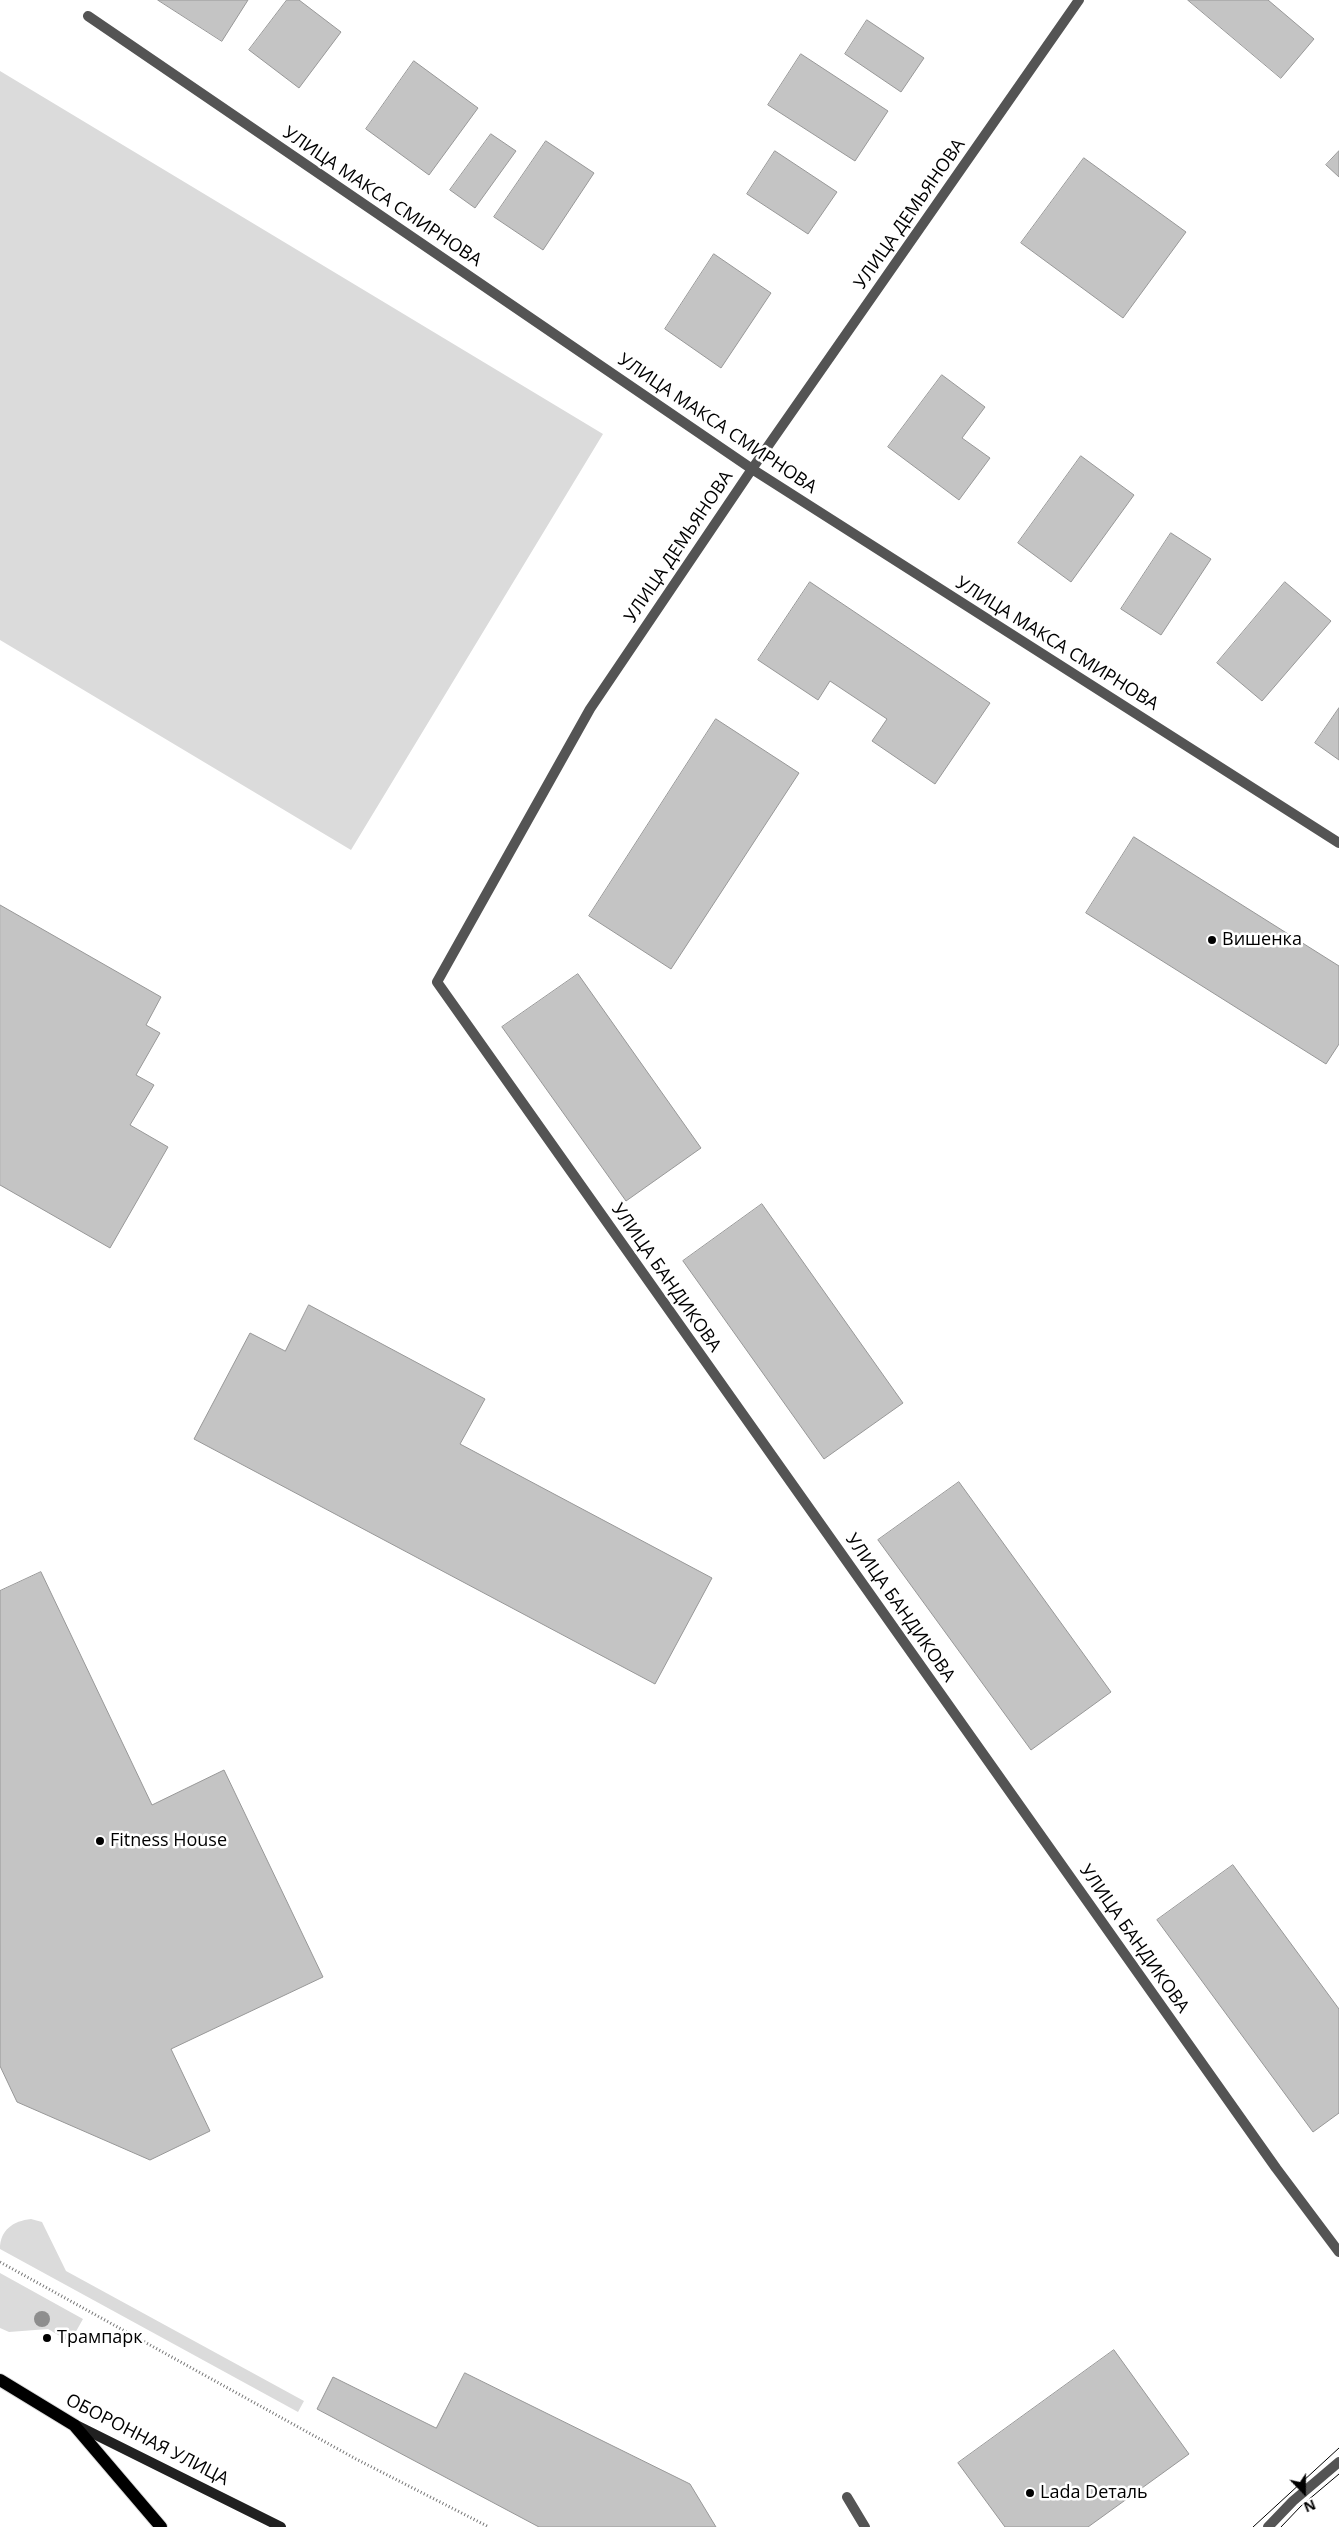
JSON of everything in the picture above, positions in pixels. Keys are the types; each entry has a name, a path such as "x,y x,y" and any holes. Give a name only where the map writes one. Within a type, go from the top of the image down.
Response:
{"main road":[{"name":"ОБОРОННАЯ УЛИЦА","path":"0,2380 74,2425 281,2527"},
{"path":"74,2425 161,2527"}],"street":[{"name":"УЛИЦА ДЕМЬЯНОВА","path":"437,982 590,709 752,469 1079,0"},
{"name":"УЛИЦА МАКСА СМИРНОВА","path":"88,16 752,469 1339,843"},
{"name":"УЛИЦА БАНДИКОВА","path":"437,982 1276,2168 1339,2252"},
{"path":"1268,2527 1293,2501 1339,2462"},
{"path":"847,2497 865,2527"}],"path":[{"path":"0,2262 347,2455 489,2527"}],"shaded area":[{"path":"0,71 603,434 351,850 0,640"},
{"path":"31,2219 42,2222 66,2271 304,2401 298,2412 0,2249 2,2237 13,2224"},
{"path":"0,2273 83,2319 70,2342 48,2329 9,2332 0,2328"}],"building":[{"path":"158,0 248,0 222,41"},
{"path":"287,0 299,0 341,32 299,88 249,50"},
{"path":"1188,0 1268,0 1314,39 1281,78"},
{"path":"867,20 924,58 901,92 845,54"},
{"path":"801,54 888,111 855,161 768,105"},
{"path":"414,61 478,108 429,175 366,129"},
{"path":"491,134 516,151 475,208 450,190"},
{"path":"546,141 594,173 543,250 494,217"},
{"path":"775,151 837,192 808,234 747,194"},
{"path":"1339,151 1339,177 1326,165"},
{"path":"1084,158 1186,232 1123,318 1021,243"},
{"path":"714,254 771,293 721,368 665,329"},
{"path":"942,375 985,407 962,438 990,458 959,500 888,447"},
{"path":"1081,456 1134,495 1071,582 1018,543"},
{"path":"1171,533 1211,559 1161,635 1121,609"},
{"path":"810,582 990,703 935,784 872,741 887,719 830,681 818,700 758,660"},
{"path":"1285,582 1331,621 1262,701 1217,663"},
{"path":"1339,708 1339,760 1315,743"},
{"path":"716,719 799,773 671,969 589,916"},
{"name":"Вишенка","path":"1134,837 1339,966 1339,1044 1326,1064 1086,913"},
{"path":"0,905 161,997 146,1025 160,1033 136,1075 154,1085 130,1125 168,1147 110,1248 0,1185"},
{"path":"578,974 701,1148 626,1201 502,1027"},
{"path":"762,1204 903,1403 824,1459 683,1261"},
{"path":"309,1305 485,1399 460,1444 712,1578 655,1684 194,1439 250,1333 285,1351"},
{"path":"959,1482 1111,1692 1031,1750 878,1540"},
{"path":"41,1572 152,1805 224,1770 323,1977 171,2049 210,2131 150,2160 17,2102 0,2066 0,1591"},
{"path":"1233,1865 1339,2009 1339,2113 1313,2132 1157,1920"},
{"path":"1114,2350 1189,2454 1088,2527 1005,2527 958,2463"},
{"path":"465,2373 690,2484 716,2527 539,2527 317,2409 333,2377 436,2428"}],"tram line":[{"path":"1253,2527 1339,2448"},
{"path":"1281,2527 1301,2506 1339,2474"}],"place":[{"name":"Вишенка","path":"1212,940"},
{"name":"Fitness House","path":"100,1841"},
{"name":"Трампарк","path":"47,2338"},
{"name":"Lada Dеталь","path":"1030,2493"}]}
